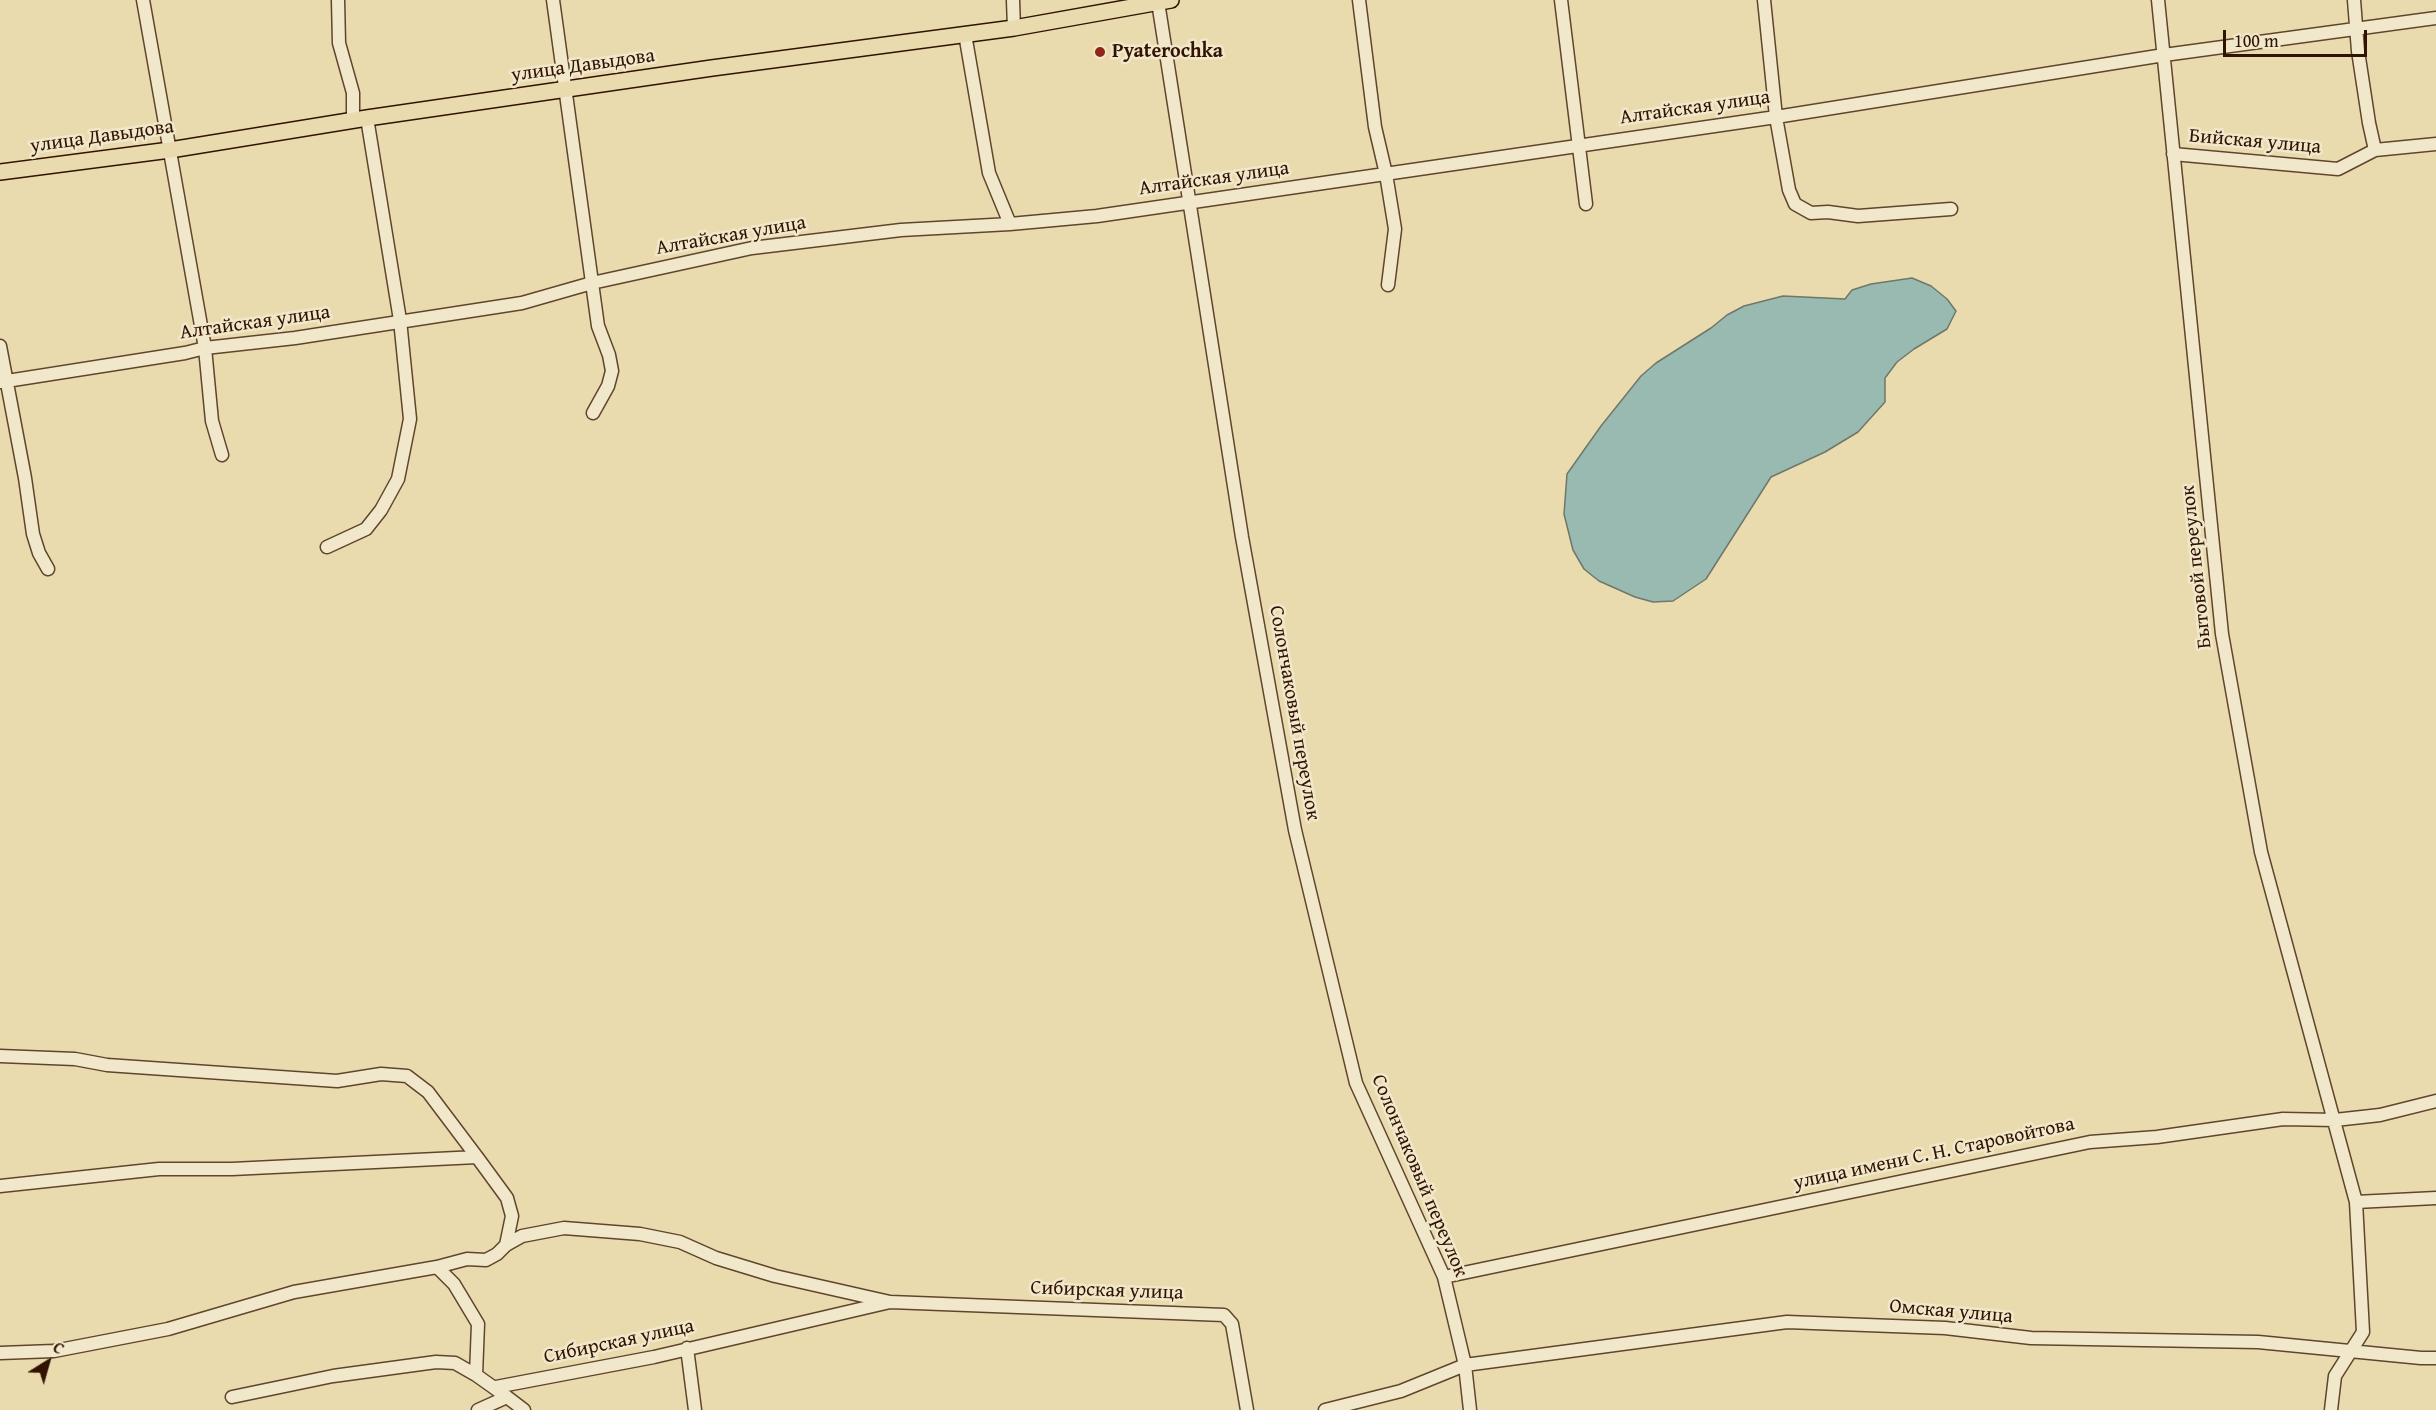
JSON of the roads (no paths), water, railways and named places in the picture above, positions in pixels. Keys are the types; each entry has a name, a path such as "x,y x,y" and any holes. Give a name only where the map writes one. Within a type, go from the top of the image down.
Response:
{"main road":[{"name":"улица Давыдова","path":"0,172 170,150 360,119 1014,28 1165,1"}],"street":[{"path":"143,0 205,348 207,392 212,421 222,455"},
{"path":"327,547 366,530 381,510 398,479 410,419 400,321 360,119 339,43 338,0"},
{"path":"553,0 598,326 609,355 612,371 608,386 593,413"},
{"path":"1013,0 1014,28"},
{"path":"1359,0 1375,128 1386,174 1395,230 1388,285"},
{"path":"1561,0 1586,204"},
{"path":"1764,0 1776,117 1789,190 1795,204 1811,213 1828,212 1857,216 1951,209"},
{"name":"Бытовой переулок","path":"2158,0 2222,633 2261,852 2356,1202 2363,1332 2336,1376 2331,1410"},
{"path":"2354,0 2369,123 2375,150"},
{"name":"Солончаковый переулок","path":"1165,1 1188,201 1242,537 1295,830 1356,1083 1444,1277 1465,1365 1470,1410"},
{"name":"Алтайская улица","path":"3,381 205,348 295,338 522,303 592,283 752,248 901,230 1097,216 1776,117 2164,55 2436,18"},
{"path":"965,34 988,173 1010,224"},
{"name":"Бийская улица","path":"2173,154 2338,170 2375,150 2436,144"},
{"path":"0,346 3,381 26,478 33,534 39,553 48,569"},
{"path":"0,1056 75,1059 107,1065 337,1081 381,1074 407,1076 428,1092 507,1198 512,1216 506,1245"},
{"name":"улица имени С. Н. Старовойтова","path":"1444,1277 2090,1142 2157,1137 2283,1119 2335,1120 2380,1115 2436,1101"},
{"path":"0,1186 159,1169 244,1169 477,1157"},
{"path":"2356,1202 2436,1198"},
{"name":"Сибирская улица","path":"0,1353 54,1350 168,1329 294,1292 437,1267 467,1259 486,1260 522,1236 564,1228 640,1234 680,1242 716,1258 775,1276 890,1302 1224,1315 1232,1324 1247,1410"},
{"path":"437,1267 454,1284 478,1324 476,1375"},
{"name":"Сибирская улица","path":"496,1387 654,1357 890,1302"},
{"name":"Омская улица","path":"1465,1365 1787,1322 1945,1328 2031,1338 2258,1342 2436,1358"},
{"path":"687,1348 695,1410"},
{"path":"232,1396 333,1376 436,1362 455,1363 496,1387 524,1410"},
{"path":"1324,1410 1401,1391 1465,1365"},
{"path":"478,1410 507,1397"}],"water":[{"path":"1912,278 1931,286 1947,299 1956,311 1947,329 1897,362 1885,378 1885,402 1858,432 1825,452 1771,477 1706,579 1673,601 1653,602 1635,597 1599,581 1584,569 1573,550 1564,514 1567,474 1641,376 1656,363 1744,306 1783,296 1845,299 1852,290 1871,284"}],"place":[{"name":"Pyaterochka","path":"1100,52"}]}
